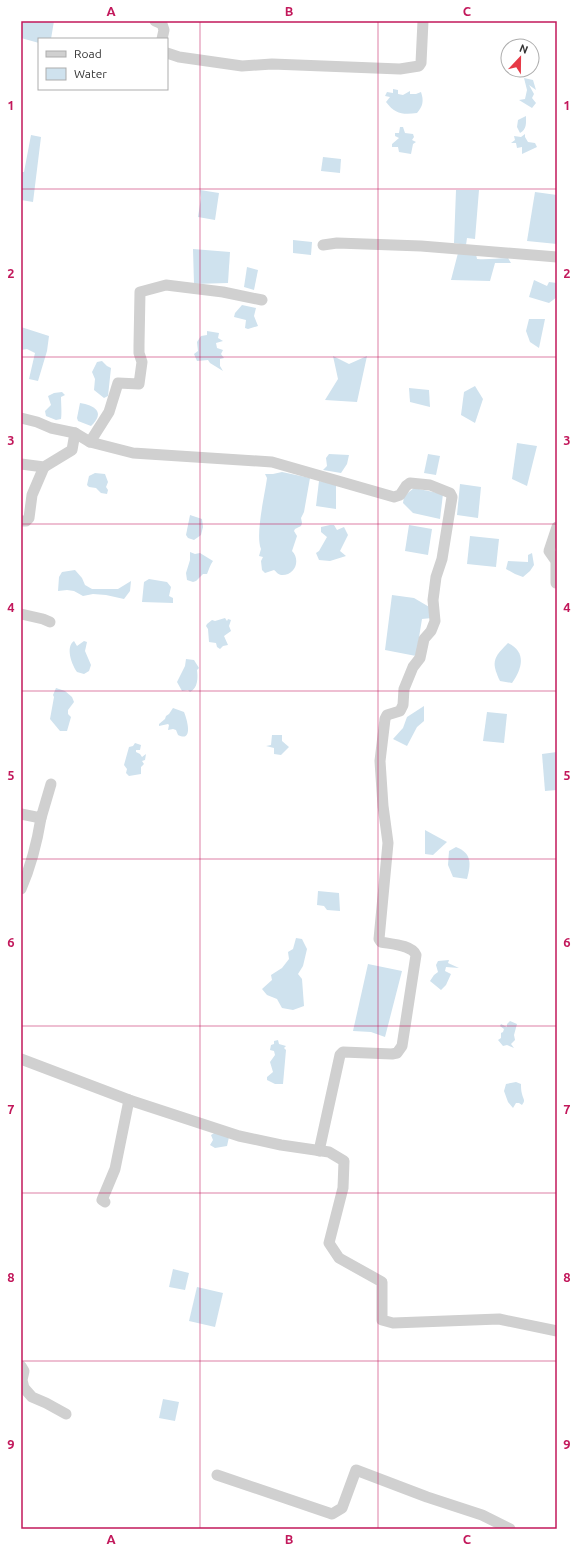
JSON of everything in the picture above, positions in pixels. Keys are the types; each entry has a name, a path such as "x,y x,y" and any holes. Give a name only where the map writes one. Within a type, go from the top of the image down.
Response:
{"street":[{"path":"155,21 162,24 164,30 162,38"},
{"path":"168,53 179,58 242,66 272,64 400,69 419,66 421,63 423,21"},
{"path":"323,245 337,243 421,246 557,257"},
{"path":"90,442 109,412 118,383 139,384 142,362 139,349 140,292 166,285 224,292 262,300"},
{"path":"21,418 37,422 50,428 75,433 90,442 133,453 272,462 394,497 400,495 410,483 430,485 450,493 452,497 442,559 436,577 433,600 435,621 430,631 424,638 420,658 413,667 404,689 403,705 400,711 387,715 385,719 380,761 383,806 388,843 379,939 381,942 408,948 414,951 416,955 402,1046 397,1053 392,1054 343,1052 340,1055 319,1151"},
{"path":"21,521 26,522 29,518 32,495 44,467 72,450 75,433"},
{"path":"21,464 44,467"},
{"path":"556,583 556,561 549,551 557,527"},
{"path":"21,614 50,622"},
{"path":"21,889 30,868 41,818 51,784"},
{"path":"21,814 41,818"},
{"path":"21,1059 129,1100 239,1136 281,1145 330,1152 344,1161 343,1188 329,1243 339,1258 382,1282 382,1320 392,1322 499,1319 557,1331"},
{"path":"104,1202 102,1200 115,1169 129,1100"},
{"path":"21,1366 24,1371 22,1380 24,1388 32,1398 46,1403 66,1414"},
{"path":"217,1475 332,1514 342,1508 356,1470 427,1497 482,1515 510,1529"}],"water":[{"path":"21,21 54,21 51,38 38,38 38,43 21,38"},
{"path":"524,78 533,80 536,90 529,85 534,94 532,98 536,103 532,108 519,100 525,99 527,90"},
{"path":"393,89 398,90 398,94 403,95 410,91 410,94 421,92 422,103 421,108 417,113 400,113 389,106 386,102 390,97 385,96 387,92 393,93"},
{"path":"526,116 525,128 520,133 517,127 518,120"},
{"path":"400,127 403,127 405,133 413,134 414,137 412,140 416,142 413,144 411,154 399,152 398,147 392,147 392,144 399,138 395,136 395,133 399,133"},
{"path":"525,134 528,142 535,143 537,147 522,154 522,147 517,148 516,143 511,143 515,140 514,136 521,137"},
{"path":"31,135 41,137 33,202 21,200 21,172 24,172"},
{"path":"323,157 341,159 340,173 321,171"},
{"path":"200,190 219,193 215,220 198,217 201,198"},
{"path":"456,190 479,190 475,239 467,238 466,245 454,243"},
{"path":"535,192 557,195 557,244 527,241"},
{"path":"293,240 312,242 311,255 293,253"},
{"path":"193,249 230,252 228,283 194,284"},
{"path":"458,253 476,254 477,259 508,258 511,263 495,263 490,281 451,280"},
{"path":"247,267 258,270 254,290 244,287"},
{"path":"534,280 547,286 549,282 557,283 557,297 549,303 529,297"},
{"path":"242,305 256,308 254,316 258,326 248,329 245,328 246,320 234,317 235,313"},
{"path":"529,319 545,319 539,348 530,342 526,331"},
{"path":"21,327 49,336 47,351 38,381 29,379 35,353 27,349 21,350"},
{"path":"207,331 219,333 218,338 223,341 216,343 217,348 223,350 221,354 224,358 220,359 220,366 223,371 210,363 208,360 197,361 194,354 198,351 197,342 201,336 207,335"},
{"path":"333,356 349,364 367,356 357,402 325,400 338,379"},
{"path":"102,361 111,368 108,396 104,398 94,390 95,379 92,372 97,362"},
{"path":"475,386 483,399 475,423 461,415 464,392"},
{"path":"409,388 429,390 430,407 410,402"},
{"path":"62,392 65,395 61,397 61,419 56,420 46,416 45,411 51,405 48,396 54,393"},
{"path":"80,403 94,407 98,413 98,417 91,426 78,421 77,418"},
{"path":"517,443 537,446 527,486 512,479"},
{"path":"329,454 349,455 347,464 341,473 323,470 327,466 326,458"},
{"path":"428,454 440,456 436,475 424,473"},
{"path":"282,472 310,478 304,512 301,518 302,523 301,526 294,531 297,536 292,551 295,555 296,563 293,570 286,575 278,574 274,570 265,573 262,570 261,561 263,557 259,556 261,549 259,534 261,514 267,478 265,474"},
{"path":"95,473 105,474 108,482 106,487 108,490 107,494 101,493 96,488 89,487 87,485 89,476"},
{"path":"319,481 336,484 336,509 316,506"},
{"path":"460,484 481,487 478,518 457,515"},
{"path":"414,488 443,494 440,519 413,513 403,503 404,496"},
{"path":"190,515 202,519 203,527 201,535 194,540 188,538 186,535"},
{"path":"334,525 337,530 344,527 348,535 340,551 346,556 330,561 319,560 316,553 319,551 327,537 321,532 321,527"},
{"path":"409,525 432,529 428,555 405,551"},
{"path":"470,536 499,539 496,567 467,564"},
{"path":"190,552 195,554 200,553 213,561 207,574 203,574 193,582 187,580 186,573 190,560"},
{"path":"532,553 534,565 523,577 506,569 508,561 528,562 528,555"},
{"path":"75,570 82,578 85,585 92,589 118,589 131,581 130,591 124,599 93,594 83,596 74,591 67,590 58,591 59,577 62,572"},
{"path":"149,579 167,582 171,587 169,596 173,598 173,603 142,602 144,582"},
{"path":"392,595 414,598 431,608 432,618 422,619 416,656 385,650"},
{"path":"225,618 227,621 228,619 231,620 229,626 231,631 224,636 228,645 223,646 220,649 217,647 216,643 209,642 208,629 206,626 212,620 215,621"},
{"path":"74,641 77,646 84,641 87,642 85,651 91,665 89,671 84,674 77,672 71,661 70,647"},
{"path":"508,643 518,651 521,661 518,672 512,683 500,681 495,669 495,660"},
{"path":"186,659 194,660 199,668 197,670 195,688 190,692 188,690 182,691 177,682 185,666"},
{"path":"56,688 65,691 72,697 74,702 68,710 68,714 71,717 67,731 60,731 50,719 54,697 53,695"},
{"path":"424,706 424,721 417,727 407,746 393,739 403,728 407,717"},
{"path":"173,708 184,712 188,729 186,736 183,737 178,735 176,730 173,729 168,730 168,724 159,726 159,724 165,719"},
{"path":"487,712 507,714 504,743 483,741"},
{"path":"272,735 282,735 282,741 289,747 281,755 274,754 274,748 266,746 271,745"},
{"path":"135,743 141,745 140,750 136,750 136,752 142,757 146,754 145,760 142,761 144,764 141,767 141,774 129,776 126,773 127,769 124,765 129,747 133,746"},
{"path":"557,752 557,790 545,791 542,754"},
{"path":"425,830 447,842 433,855 425,854"},
{"path":"456,847 465,852 468,856 469,869 467,879 453,877 448,865 449,851"},
{"path":"318,891 339,893 340,911 327,910 324,906 317,905"},
{"path":"296,938 302,939 307,949 303,966 298,974 302,979 304,1006 293,1010 282,1008 277,999 267,995 262,989 272,980 271,975 282,968 289,959 288,952 293,949"},
{"path":"449,960 448,963 459,968 446,967 445,971 451,974 446,985 441,990 430,981 438,972 436,965 438,961"},
{"path":"368,964 402,971 385,1037 371,1032 353,1031"},
{"path":"510,1021 517,1024 514,1035 515,1040 511,1044 514,1048 507,1045 503,1046 498,1040 501,1038 501,1033 504,1029 500,1026 501,1024 507,1027 507,1024"},
{"path":"278,1040 279,1044 286,1046 284,1048 286,1050 283,1084 275,1084 267,1080 267,1077 273,1072 270,1062 275,1055 274,1051 270,1050 271,1045 274,1044 274,1041"},
{"path":"516,1082 521,1084 521,1092 524,1101 522,1105 516,1103 513,1108 508,1102 504,1091 506,1084"},
{"path":"216,1132 229,1137 227,1146 215,1148 210,1145 213,1140 211,1135"},
{"path":"173,1269 189,1273 185,1290 169,1287"},
{"path":"197,1287 223,1293 215,1327 189,1321"},
{"path":"163,1399 179,1402 175,1421 159,1418"}]}
